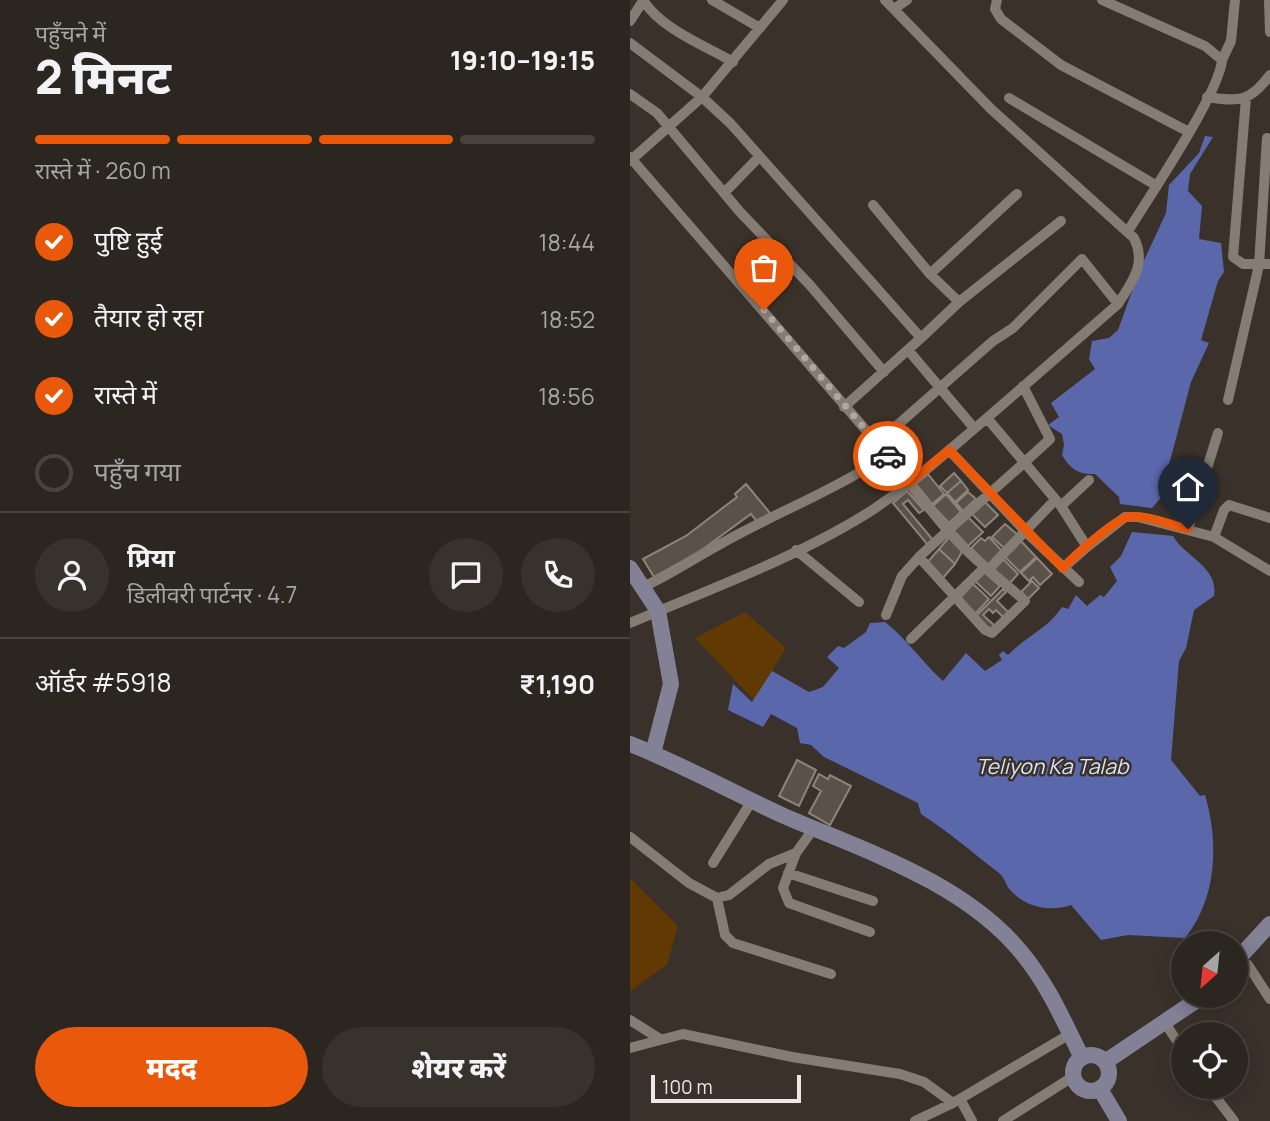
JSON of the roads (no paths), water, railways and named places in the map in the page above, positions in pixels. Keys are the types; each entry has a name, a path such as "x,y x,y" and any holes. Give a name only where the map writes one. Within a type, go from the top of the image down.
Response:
{"main road":[{"path":"630,568 658,611 671,684 653,753"},
{"path":"630,744 928,880 985,918 1021,951 1044,983 1082,1058"},
{"path":"1248,955 1270,924"},
{"path":"1248,959 1270,940"},
{"path":"1149,1031 1173,1008"},
{"path":"1105,1062 1186,1008"},
{"path":"1090,1056 1105,1062 1109,1077 1100,1089 1087,1090 1076,1082 1074,1076 1077,1063 1082,1058 1090,1056"},
{"path":"1100,1089 1119,1121"}],"street":[{"path":"712,0 760,28"},
{"path":"783,0 702,97 631,159 732,272 950,529 987,568 1025,601 992,633 985,630 919,557"},
{"path":"630,623 796,550 870,511 949,450 1118,304 1139,268 1139,249 1128,231 991,109 885,0"},
{"path":"894,9 907,0"},
{"path":"997,0 995,9 1001,19 1061,65 1189,132"},
{"path":"1102,0 1205,46 1222,60"},
{"path":"1128,231 1189,132 1214,98 1222,60 1231,41 1235,0"},
{"path":"1269,0 1270,32"},
{"path":"630,21 643,1 651,12 676,29 733,62"},
{"path":"630,43 702,97 921,338"},
{"path":"1214,98 1246,98 1259,90 1270,75"},
{"path":"630,94 657,113 884,372"},
{"path":"1009,98 1157,186"},
{"path":"1246,98 1232,247 1236,261 1264,264"},
{"path":"1228,400 1264,264 1267,138"},
{"path":"725,192 759,157"},
{"path":"930,274 1017,194"},
{"path":"873,205 930,274 960,302"},
{"path":"844,407 960,302 1062,220"},
{"path":"877,443 993,341 1013,328 1082,259 1118,304"},
{"path":"908,350 975,428"},
{"path":"886,615 902,576 919,557 1050,439 1023,386"},
{"path":"987,418 1058,503 1087,547"},
{"path":"1188,529 1219,433"},
{"path":"949,450 1026,533 1079,582"},
{"path":"643,587 860,472"},
{"path":"911,639 954,596 1058,503 1089,480"},
{"path":"1214,537 1224,510 1229,505 1270,518"},
{"path":"1063,568 1125,517 1138,517 1214,537 1270,571"},
{"path":"796,550 859,602"},
{"path":"713,863 753,799"},
{"path":"814,828 796,853 782,894 789,903 870,932"},
{"path":"630,837 689,883 717,898 729,895 769,864 796,853"},
{"path":"788,873 873,901"},
{"path":"717,898 724,935 733,943 831,974"},
{"path":"1248,972 1267,986 1270,999"},
{"path":"630,1020 660,1039"},
{"path":"1165,1023 1171,1032"},
{"path":"630,1048 683,1034 792,1057 900,1074 924,1082 956,1101 972,1121"},
{"path":"915,1121 956,1101 1070,1034"},
{"path":"1003,1121 1074,1076"},
{"path":"1217,1099 1234,1121"}],"water":[{"path":"1205,136 1213,137 1190,174 1188,191 1202,206 1199,239 1221,243 1224,272 1218,281 1201,340 1209,343 1191,382 1166,476 1166,492 1152,508 1120,504 1119,497 1095,474 1080,472 1065,460 1062,455 1062,434 1048,425 1059,417 1051,403 1095,369 1089,359 1092,341 1109,338 1118,330 1140,269 1166,213 1169,185 1199,153"},
{"name":"Teliyon Ka Talab","path":"1132,532 1173,536 1206,570 1214,586 1214,596 1194,610 1186,648 1179,661 1171,760 1200,796 1205,795 1212,832 1209,888 1204,906 1190,931 1171,931 1171,937 1128,935 1101,940 1071,905 1040,907 1017,897 999,873 921,814 918,803 824,757 811,745 800,743 797,728 771,714 763,727 728,710 733,684 752,702 772,671 809,692 823,687 839,668 827,657 838,646 844,648 866,632 870,623 885,622 943,681 966,653 985,671 1002,660 999,655 1003,651 1008,655 1050,621 1062,607 1068,609 1076,595 1087,606 1100,595 1104,597 1117,581 1110,567 1121,556"}]}
